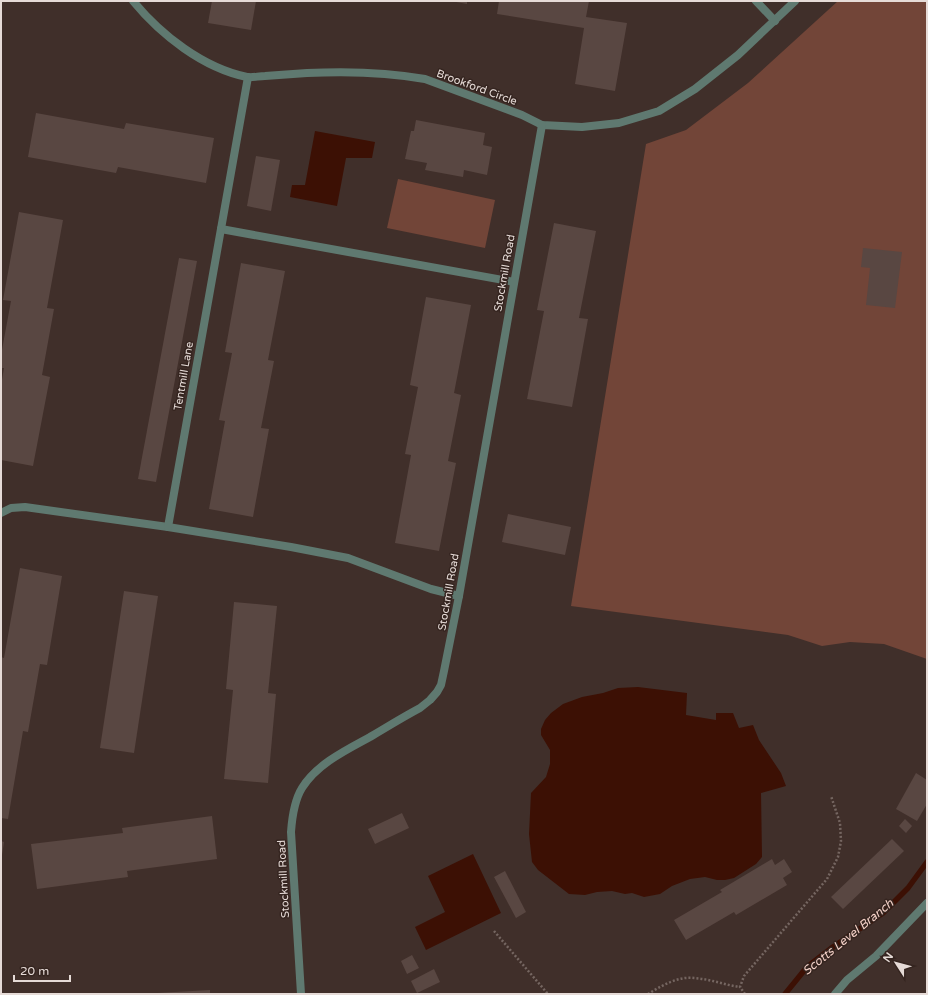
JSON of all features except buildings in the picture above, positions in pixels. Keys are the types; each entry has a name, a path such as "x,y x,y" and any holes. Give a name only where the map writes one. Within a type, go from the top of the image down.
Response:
{"street":[{"name":"Brookford Circle","path":"133,1 148,19 193,55 216,67 248,77 335,71 408,76 433,82 522,115 542,125 582,127 619,123 659,111 695,89 738,55 795,1"},
{"path":"756,1 775,21"},
{"name":"Tentmill Lane","path":"168,527 248,77"},
{"name":"Stockmill Road","path":"301,994 291,832 292,819 301,790 309,778 326,764 350,748 420,708 430,700 441,685 459,596 542,125"},
{"path":"221,229 514,282"},
{"path":"1,513 11,508 25,507 168,527 292,547 348,558 431,589 459,596"},
{"path":"835,994 847,980 876,956 927,904"}],"path":[{"path":"740,987 744,976 827,879 838,857 841,841 840,823 831,796"},
{"path":"494,931 548,994"},
{"path":"648,994 679,979 693,977 740,987 745,994"}],"shaded area":[{"path":"838,1 927,1 927,659 884,644 850,642 822,646 788,635 571,606 646,144 686,130 748,83"},
{"path":"315,131 375,142 372,158 346,158 337,206 290,197 292,185 305,185"},
{"path":"398,179 495,200 485,248 387,228"},
{"path":"638,687 687,693 686,715 716,720 716,713 733,713 739,728 753,725 759,740 781,773 786,786 761,793 762,857 756,864 734,878 725,880 705,877 690,879 672,886 660,894 644,897 632,893 625,894 612,891 597,892 585,895 569,894 538,870 532,862 529,834 531,793 546,777 550,764 550,750 541,735 541,729 545,720 551,713 563,704 582,697 603,693 618,688"},
{"path":"473,854 501,913 426,950 415,927 445,912 428,876"}],"waterway":[{"name":"Scotts Level Branch","path":"785,994 807,967 833,947 883,913 908,888 927,862"}]}
